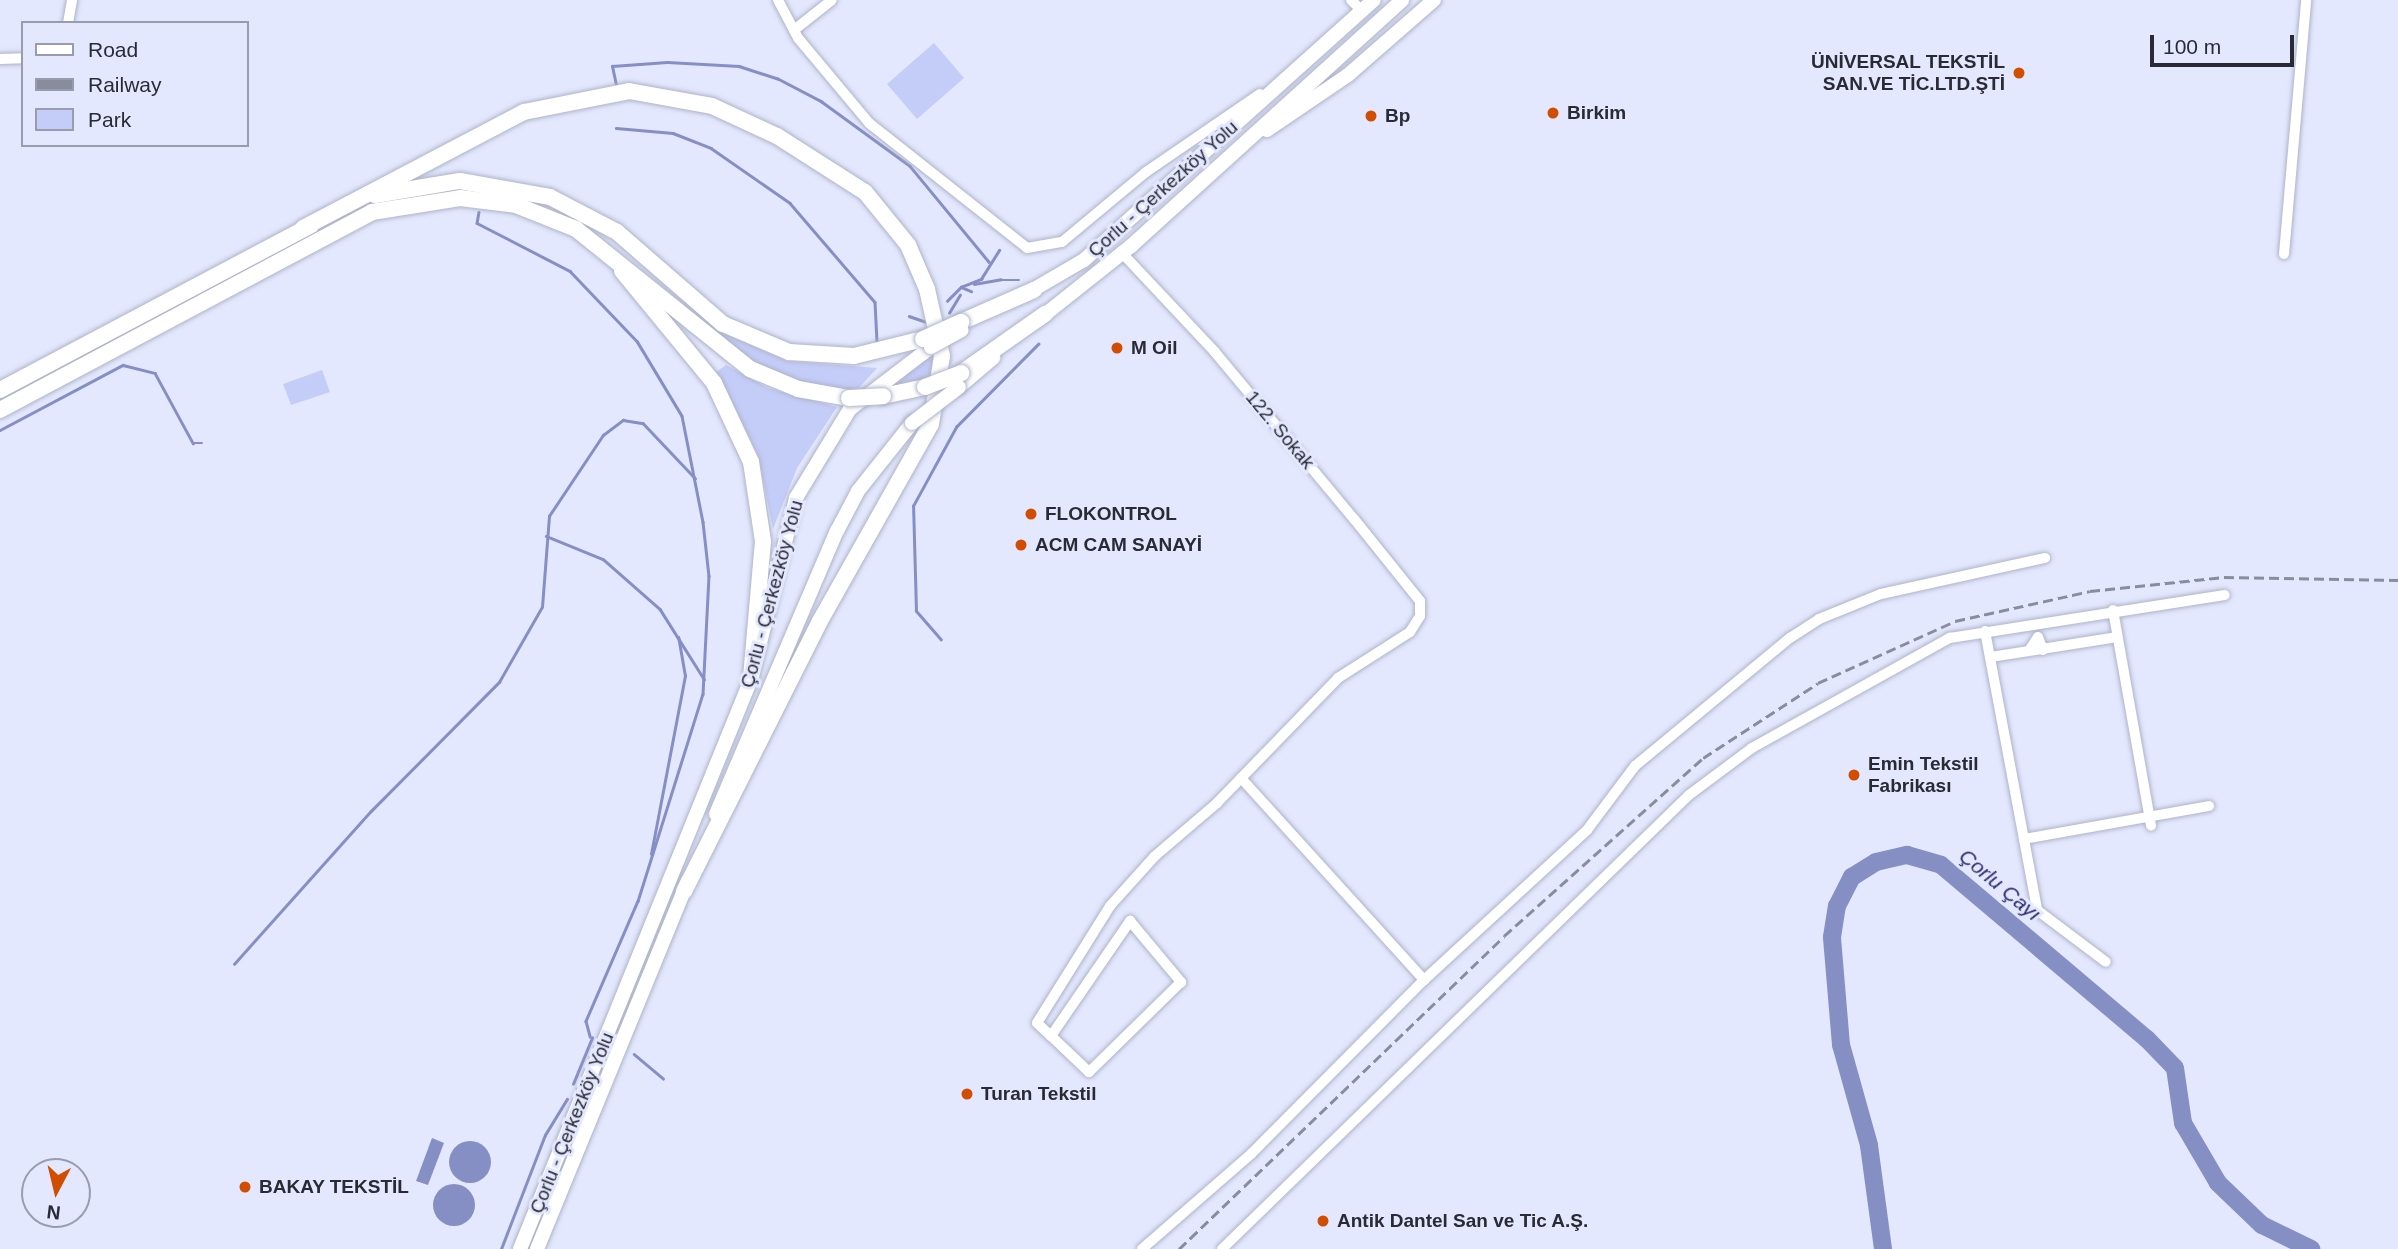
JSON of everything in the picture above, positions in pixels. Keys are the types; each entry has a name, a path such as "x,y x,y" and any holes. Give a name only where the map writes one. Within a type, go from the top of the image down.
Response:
{"highway":[{"path":"0,390 524,112 629,91 712,106 777,136 865,192 908,245 927,289 942,356 931,424 819,623 684,891"},
{"path":"303,228 407,186 460,181 508,186 594,217 699,306 757,342 821,357 854,356 927,343 1034,290"},
{"path":"0,410 390,206 460,198 544,213 598,241 750,369 798,389 849,398 883,396 960,380 1045,314"},
{"path":"544,213 610,259 635,285 715,383 744,440 758,487 763,541 751,679"},
{"path":"163,303 171,319"}],"main road":[{"name":"Çorlu - Çerkezköy Yolu","path":"1034,290 1084,260 1374,0"},
{"name":"Çorlu - Çerkezköy Yolu","path":"1045,314 1122,253 1402,0"},
{"path":"1236,149 1312,102 1434,0"},
{"path":"1362,11 1390,39"},
{"name":"Çorlu - Çerkezköy Yolu","path":"520,1249 751,679 785,532 811,467 870,389 927,343"},
{"name":"Çorlu - Çerkezköy Yolu","path":"537,1249 836,531 858,491 912,423 960,380"}],"street":[{"path":"68,21 72,0"},
{"path":"778,0 794,30 869,123 1027,248 1062,242 1146,172 1299,66"},
{"path":"794,30 832,0"},
{"path":"1351,0 1362,11"},
{"path":"2284,254 2306,0"},
{"path":"0,59 21,58"},
{"name":"122. Sokak","path":"1122,253 1215,352 1420,601 1420,616 1410,632 1338,678 1241,778"},
{"path":"1142,1249 1261,1145 1424,980 1587,830 1635,766 1790,638 1819,619 1881,594 2045,558"},
{"path":"1222,1249 1689,795 1752,748 1856,687 1950,638 2113,610 2225,595"},
{"path":"2113,610 2151,821"},
{"path":"1985,631 2036,910 2106,962"},
{"path":"1991,657 2030,649 2038,637 2043,650 2118,637"},
{"path":"1051,1035 1130,921 1181,982 1090,1072 1037,1023 1110,905 1241,778 1424,980"},
{"path":"2024,839 2151,821 2209,806"}],"green space":[{"path":"934,43 964,78 917,119 887,84"},
{"path":"708,326 787,361 877,368 856,391 805,383 748,359"},
{"path":"933,355 934,377 891,387 909,371"},
{"path":"726,365 768,388 837,407 797,468 773,529 758,455 716,372"},
{"path":"322,370 330,392 291,405 283,384"}],"shaded area":[{"path":"432,1138 444,1143 428,1185 416,1181"},
{"path":"470,1141 485,1147 491,1162 485,1177 470,1183 455,1177 449,1162 455,1147"},
{"path":"454,1184 469,1190 475,1205 469,1220 454,1226 439,1220 433,1205 439,1190"}],"waterway":[{"path":"616,85 612,66 667,62 739,66 777,78 821,101 910,166 989,262"},
{"path":"616,128 673,133 711,148 790,203 875,302 877,342"},
{"path":"479,212 477,223 570,271 637,341 682,416 703,522 709,576 703,694 638,901 586,1021 590,1036"},
{"path":"961,287 981,279 999,250"},
{"path":"974,284 1001,279"},
{"path":"997,280 1019,280"},
{"path":"947,301 961,287 971,291"},
{"path":"949,313 960,295"},
{"path":"909,316 929,323"},
{"path":"941,640 916,611 913,506 956,427 1038,344"},
{"path":"0,430 123,365 155,373 193,443 202,443"},
{"path":"234,964 371,811 499,682 542,607 549,516 603,435 623,420 643,423 695,478"},
{"path":"546,536 603,559 660,609 704,679"},
{"path":"651,854 685,676 678,638"},
{"name":"Çorlu Çayı","path":"1883,1249 1869,1145 1841,1045 1832,937 1837,906 1852,877 1876,862 1907,855 1941,865 2147,1039 2175,1068 2183,1123 2218,1183 2262,1225 2311,1249"},
{"path":"573,1084 592,1038"},
{"path":"634,1054 663,1078"},
{"path":"501,1249 545,1135 567,1099"}],"railway":[{"path":"1179,1249 1504,936 1703,758 1818,683 1955,621 2090,591 2224,577 2398,580"}],"place":[{"name":"ÜNİVERSAL TEKSTİL SAN.VE TİC.LTD.ŞTİ","path":"2019,73"},
{"name":"Birkim","path":"1553,113"},
{"name":"Bp","path":"1371,116"},
{"name":"M Oil","path":"1117,348"},
{"name":"FLOKONTROL","path":"1031,514"},
{"name":"ACM CAM SANAYİ","path":"1021,545"},
{"name":"Emin Tekstil Fabrikası","path":"1854,775"},
{"name":"Turan Tekstil","path":"967,1094"},
{"name":"BAKAY TEKSTİL","path":"245,1187"},
{"name":"Antik Dantel San ve Tic A.Ş.","path":"1323,1221"}]}
